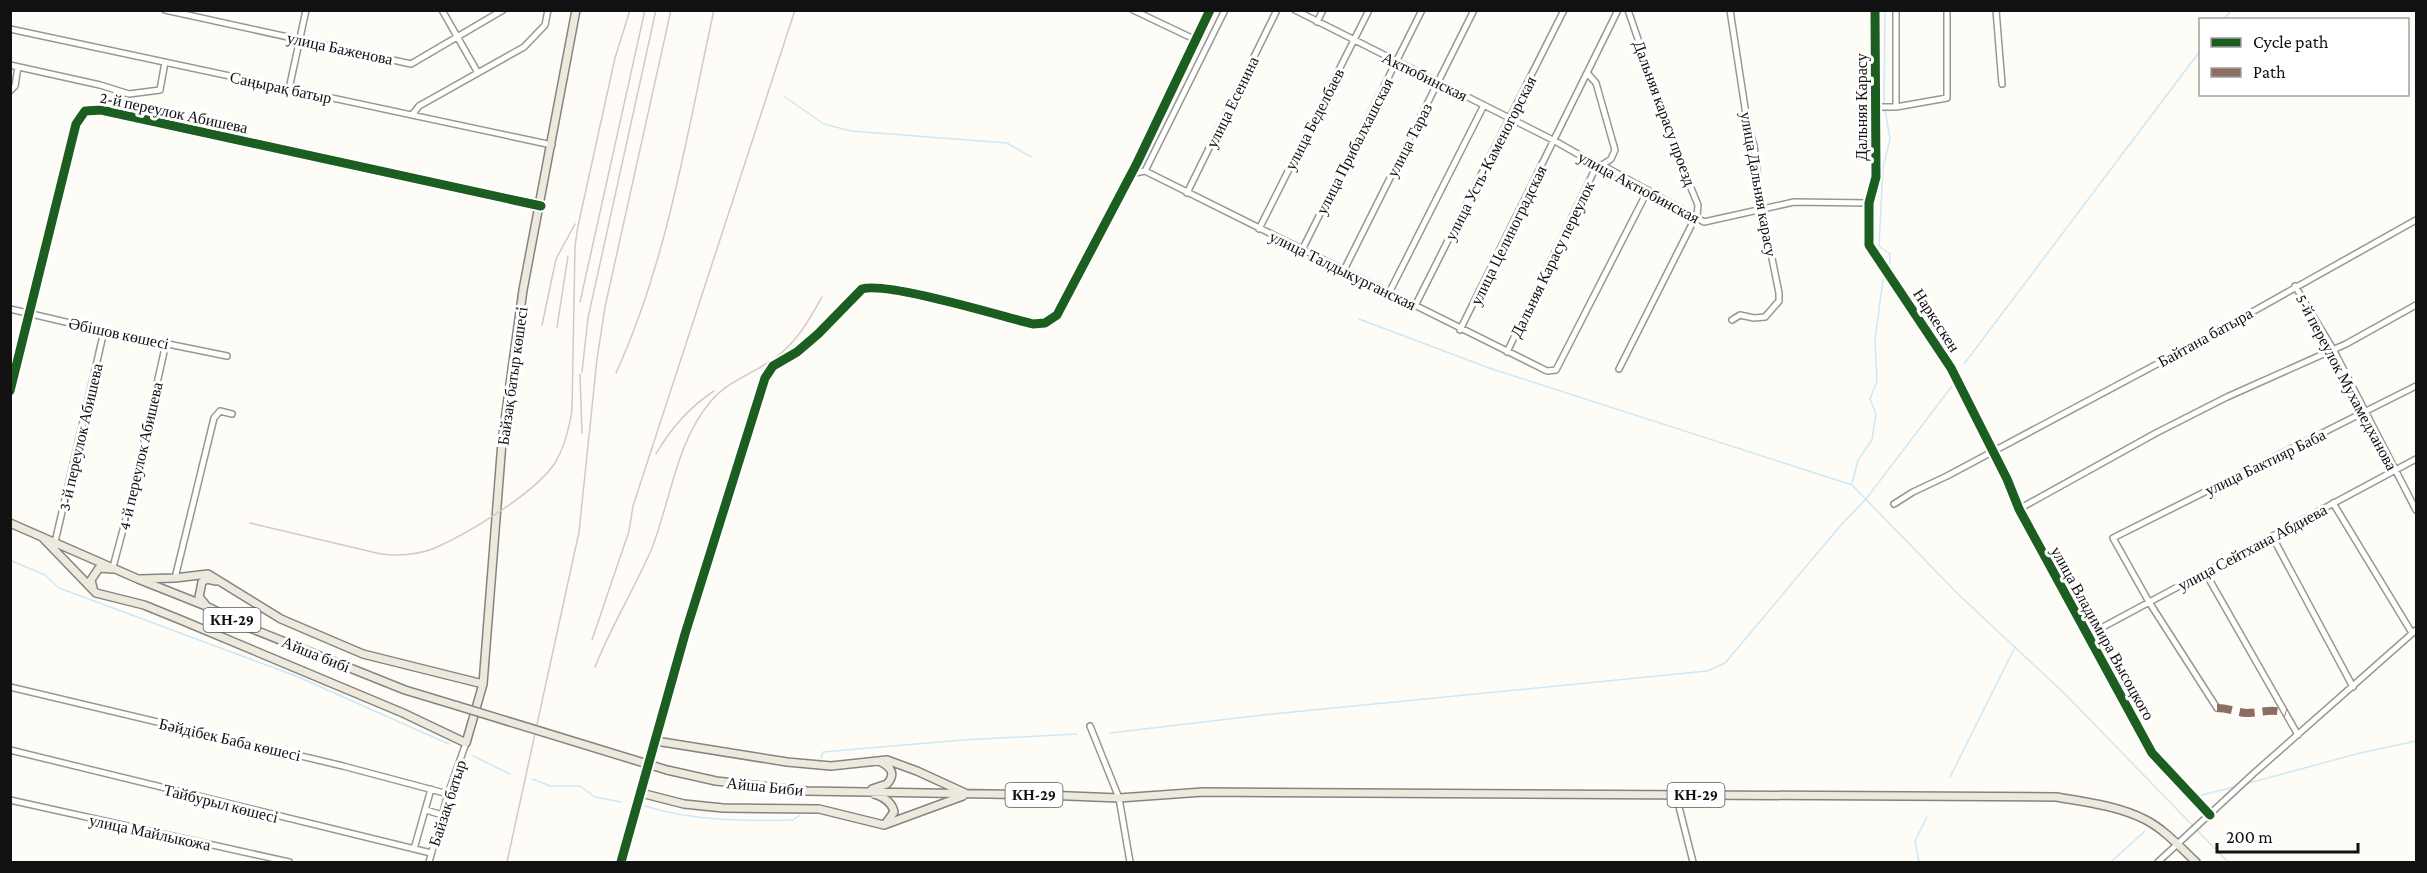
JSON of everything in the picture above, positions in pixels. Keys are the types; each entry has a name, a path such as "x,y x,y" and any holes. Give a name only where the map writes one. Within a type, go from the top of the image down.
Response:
{"main road":[{"name":"Байзақ батыр көшесі","path":"466,743 483,684 502,441 523,290 541,206 576,10"},
{"name":"Айша бибі","path":"10,523 206,606 250,628 405,690 667,770"},
{"path":"42,537 96,593 144,605 182,620 413,717 466,743"},
{"path":"96,593 91,585 95,572 99,568 115,569"},
{"path":"138,579 208,574 281,619 363,654 483,684"},
{"path":"206,606 199,597 202,582 213,580 225,584"},
{"path":"656,741 719,752 831,766 887,760 909,767 968,794"},
{"path":"864,791 890,781 892,771 889,766 878,760"},
{"name":"Айша Биби","path":"667,770 716,781 759,787 807,791 864,791"},
{"path":"864,791 882,797 893,805 894,812 884,825"},
{"name":"КН-29","path":"864,791 1119,798 1203,792 2056,797 2097,803 2146,820 2177,843 2196,862"},
{"path":"641,793 684,804 723,808 819,810 884,825 968,794"}],"street":[{"name":"улица Баженова","path":"165,10 411,64 503,10"},
{"path":"289,88 306,10"},
{"path":"442,10 478,73"},
{"path":"412,115 419,106 524,47 545,26 548,10"},
{"path":"1133,10 1196,40"},
{"path":"621,862 685,634 765,378 773,366 797,352 862,289 870,286 906,292 1033,324 1049,321 1057,315 1130,174 1210,10"},
{"path":"1130,174 1144,171 1225,10"},
{"name":"улица Есенина","path":"1186,193 1277,10"},
{"name":"Актюбинская","path":"1295,10 1555,141"},
{"path":"1317,22 1323,10"},
{"name":"улица Беделбаев","path":"1259,229 1369,10"},
{"name":"улица Прибалхашская","path":"1302,250 1422,10"},
{"name":"улица Тараз","path":"1344,270 1474,10"},
{"name":"улица Усть-Каменогорская","path":"1415,306 1564,10"},
{"name":"улица Целиноградская","path":"1460,330 1618,10"},
{"name":"Дальняя карасу проезд","path":"1628,10 1679,159 1698,205 1696,217"},
{"name":"улица Дальняя карасу","path":"1730,10 1779,301 1765,317 1754,318 1740,315 1732,320"},
{"name":"Дальняя Карасу","path":"1869,203 1876,177 1875,10"},
{"path":"1894,106 1896,10"},
{"path":"1876,106 1894,106 1947,98 1947,10"},
{"path":"1996,10 2002,84"},
{"name":"Саңырақ батыр","path":"10,29 552,145"},
{"path":"10,65 100,85 129,94 160,90 165,62"},
{"path":"10,91 15,86 18,67"},
{"name":"Дальняя Карасу переулок","path":"1507,352 1600,165 1611,159 1615,150 1596,83 1588,74"},
{"path":"1389,293 1484,105"},
{"name":"2-й переулок Абишева","path":"10,391 76,124 85,111 101,110 541,206"},
{"name":"улица Актюбинская","path":"1555,141 1704,222 1794,202 1869,203"},
{"name":"улица Талдыкурганская","path":"1144,171 1460,330 1547,371 1556,370 1648,190"},
{"name":"Наркескен","path":"1869,203 1869,245 1951,368 1993,451"},
{"path":"1619,369 1696,217"},
{"name":"Байтана батыра","path":"1894,504 2204,339 2416,220"},
{"name":"5-й переулок Мухамедханова","path":"2295,286 2333,349 2416,510"},
{"path":"2019,509 2156,433 2227,397 2346,344 2416,305"},
{"name":"Әбішов көшесі","path":"10,309 227,356"},
{"name":"3-й переулок Абишева","path":"55,542 104,331"},
{"name":"4-й переулок Абишева","path":"115,569 166,344"},
{"name":"улица Бактияр Баба","path":"2149,602 2113,538 2416,386"},
{"path":"175,578 214,418 220,411 232,414"},
{"name":"улица Владимира Высоцкого","path":"1993,451 2019,509 2152,753 2210,815"},
{"name":"улица Сейтхана Абдиева","path":"2088,634 2416,459"},
{"path":"2158,862 2414,631 2333,504"},
{"path":"2272,536 2353,687"},
{"path":"2205,572 2298,735"},
{"path":"2149,602 2217,708"},
{"name":"Бәйдібек Баба көшесі","path":"10,687 343,766 448,794"},
{"path":"1090,726 1119,798 1130,862"},
{"name":"Байзақ батыр","path":"429,862 448,794 466,743"},
{"name":"Тайбурыл көшесі","path":"10,750 431,854"},
{"path":"414,849 431,789"},
{"path":"1676,795 1693,862"},
{"name":"улица Майлыкожа","path":"10,800 289,862"},
{"path":"426,810 442,815"}],"waterway":[{"path":"1884,106 1885,10"},
{"path":"2225,18 2231,10"},
{"path":"1964,364 2199,52"},
{"path":"785,97 824,124 851,131 1007,143 1031,157"},
{"path":"1885,110 1890,139 1883,168 1879,246 1890,254 1890,264"},
{"path":"1852,484 1858,460 1872,440 1876,414 1870,399 1877,381 1875,340 1883,279"},
{"path":"1359,319 1489,368 1852,485 1958,594 2066,695 2228,862"},
{"path":"1110,733 1263,715 1707,671 1725,663 1841,525 1866,499 1952,386"},
{"path":"10,560 45,575 59,588 296,676 449,744"},
{"path":"1950,777 2015,647"},
{"path":"821,758 823,752 962,740 1077,734"},
{"path":"2245,784 2360,753 2416,741"},
{"path":"473,756 510,774"},
{"path":"533,779 550,786 580,786 595,797 621,802"},
{"path":"2198,796 2238,786"},
{"path":"645,806 681,815 718,819 793,820 800,815"},
{"path":"1919,862 1915,841 1927,817"},
{"path":"2111,862 2145,831"}],"railway":[{"path":"250,523 381,554 415,554 449,541 500,511 533,487 555,463 566,437 572,410 575,246 578,226 615,58 630,10"},
{"path":"580,302 645,10"},
{"path":"582,372 588,318 656,10"},
{"path":"507,862 579,532 597,359 605,307 671,10"},
{"path":"616,373 634,330 663,240 714,10"},
{"path":"592,640 629,531 633,506 795,10"},
{"path":"542,325 556,259 575,224"},
{"path":"557,327 568,256"},
{"path":"595,667 652,548 682,453 699,417 725,388 783,352 796,338 822,297"},
{"path":"580,374 582,433"},
{"path":"656,454 681,419 714,391"}],"marked path":[{"path":"2217,708 2246,713 2270,711 2286,713"}],"cycle path":[{"path":"621,862 685,634 765,378 773,366 797,352 818,334 862,289 875,288 918,294 1033,324 1045,323 1057,315 1137,163 1210,10"},
{"path":"1875,10 1876,177 1869,203 1869,245 1951,368 2007,479 2019,509 2152,753 2210,815"},
{"path":"10,391 76,124 85,111 101,110 541,206"}]}
